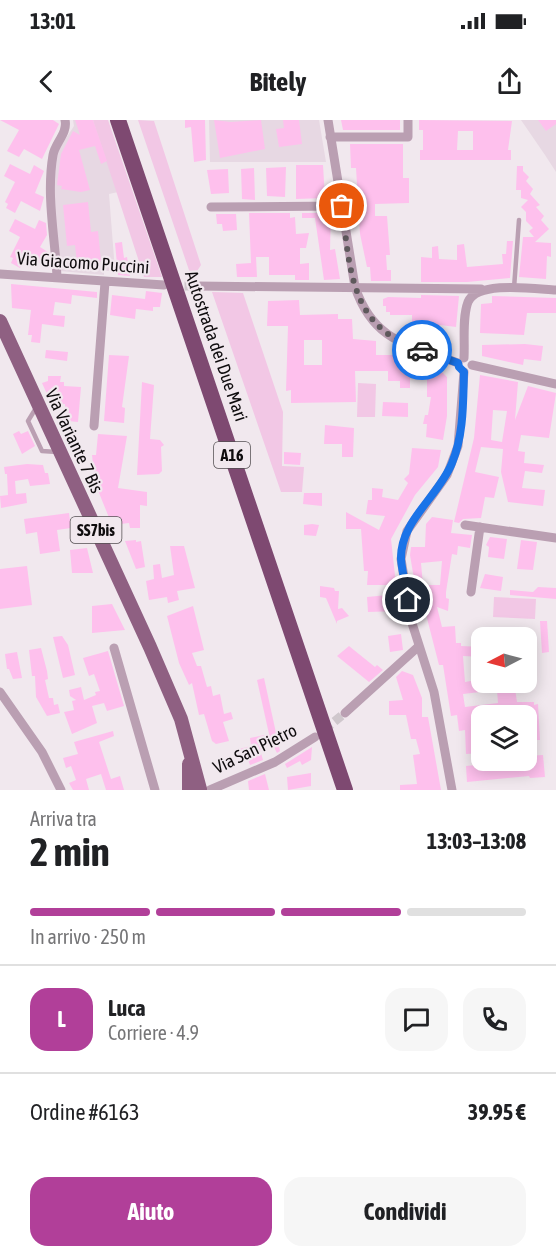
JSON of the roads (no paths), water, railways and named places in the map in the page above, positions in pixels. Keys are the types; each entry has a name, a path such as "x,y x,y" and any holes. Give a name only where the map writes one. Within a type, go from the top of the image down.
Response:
{"highway":[{"name":"Autostrada dei Due Mari","path":"118,120 345,790"},
{"name":"Autostrada dei Due Mari","path":"130,120 356,790"}],"main road":[{"name":"Via Variante 7 Bis","path":"0,321 150,646 188,741 197,790"}],"street":[{"path":"57,277 49,185 54,150 66,125 65,120"},
{"path":"328,120 355,287 370,320 393,340 461,360 470,359 471,369 464,372"},
{"path":"330,137 408,137 408,120"},
{"path":"211,207 342,206"},
{"name":"Via Giacomo Puccini","path":"0,274 164,285"},
{"path":"94,426 105,282"},
{"path":"196,286 556,290"},
{"path":"452,790 434,692 411,620 401,559 407,531 447,475 453,461 461,429 464,372 459,367 468,302 481,289"},
{"path":"472,364 556,384"},
{"path":"465,525 556,538"},
{"path":"471,592 480,527"},
{"path":"345,713 419,646"},
{"path":"114,648 155,790"},
{"path":"0,692 42,752 61,790"},
{"name":"Via San Pietro","path":"197,790 275,762 315,737"}],"lane":[{"path":"514,288 519,220"}],"tunnel":[{"path":"171,286 196,286"},
{"path":"324,730 345,713"}]}
